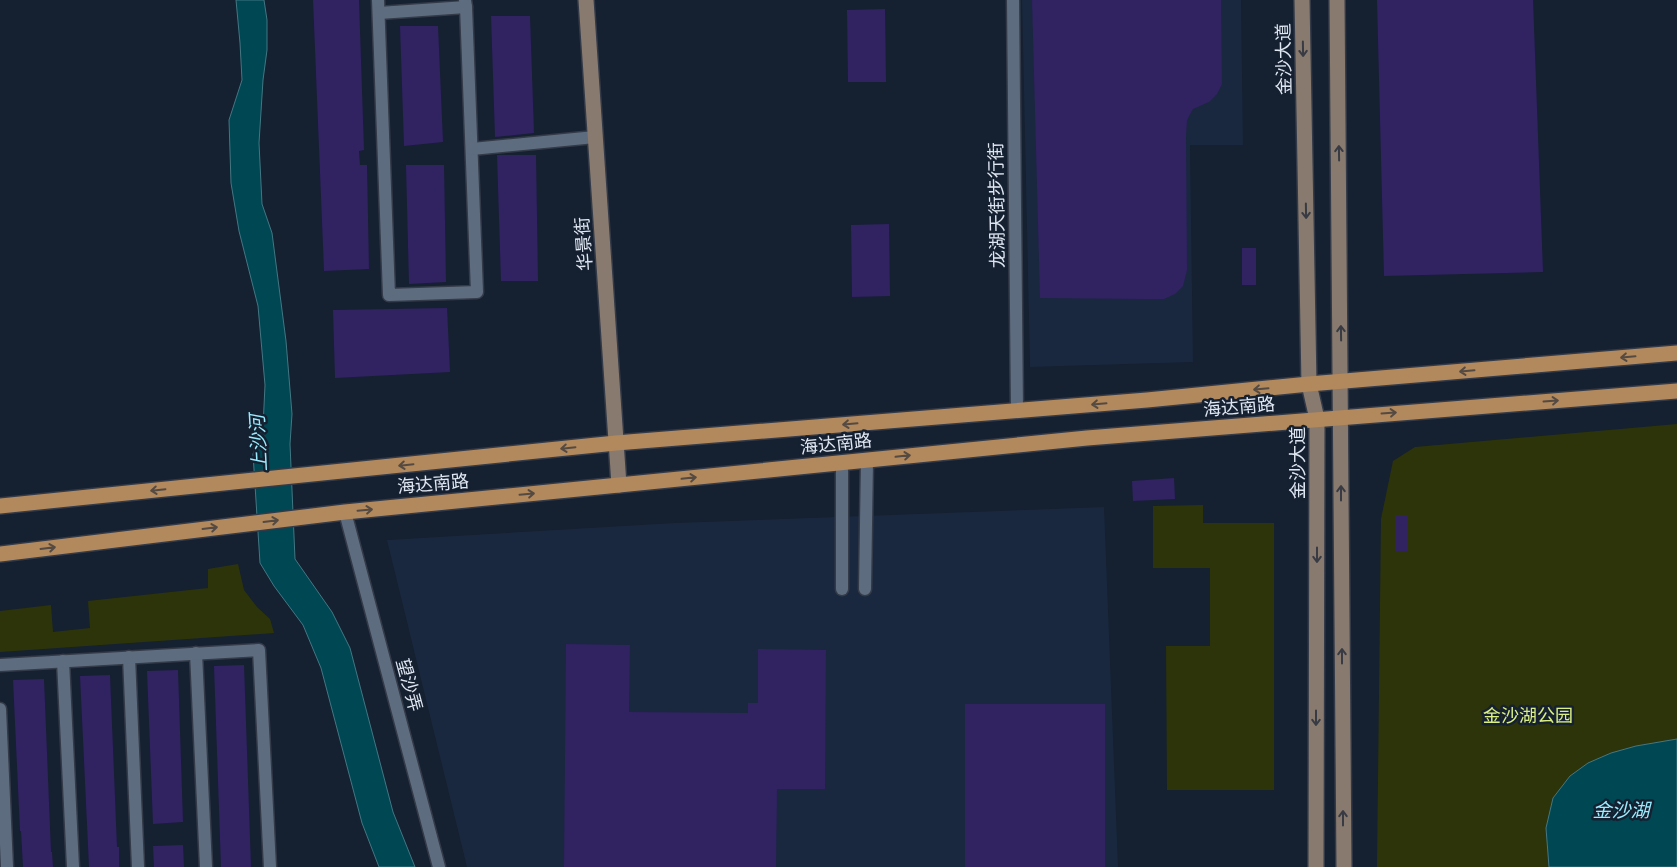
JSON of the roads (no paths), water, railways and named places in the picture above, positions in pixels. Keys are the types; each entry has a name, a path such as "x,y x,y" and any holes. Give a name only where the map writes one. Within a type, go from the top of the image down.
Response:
{"main road":[{"name":"华景街","path":"586,0 619,486"},
{"name":"金沙大道","path":"1302,0 1309,384 1316,419 1316,867"},
{"path":"1337,0 1344,867"},
{"name":"海达南路","path":"0,506 616,443 1677,352"},
{"name":"海达南路","path":"0,554 345,512 1086,438 1677,391"}],"street":[{"name":"龙湖天街步行街","path":"1013,0 1017,410"},
{"path":"465,4 477,292 389,295 379,6 465,4"},
{"path":"472,149 595,136"},
{"path":"865,589 867,460"},
{"path":"842,463 842,589"},
{"name":"望沙弄","path":"345,512 439,867"},
{"path":"0,665 259,650 270,867"},
{"path":"196,653 206,867"},
{"path":"130,657 138,867"},
{"path":"63,662 73,867"},
{"path":"0,709 7,867"}],"water":[{"name":"上沙河","path":"236,0 264,0 267,20 267,50 259,143 262,204 272,233 286,341 292,414 290,444 295,559 332,612 350,648 393,812 415,867 379,867 362,823 321,668 303,625 274,586 260,563 253,454 263,427 265,385 258,306 239,231 231,183 229,120 242,80"},
{"name":"金沙湖","path":"1677,739 1677,867 1549,867 1546,828 1553,798 1570,776 1588,763 1611,753 1636,746"}],"park label":[{"name":"金沙湖公园","path":"1528,716"}]}
